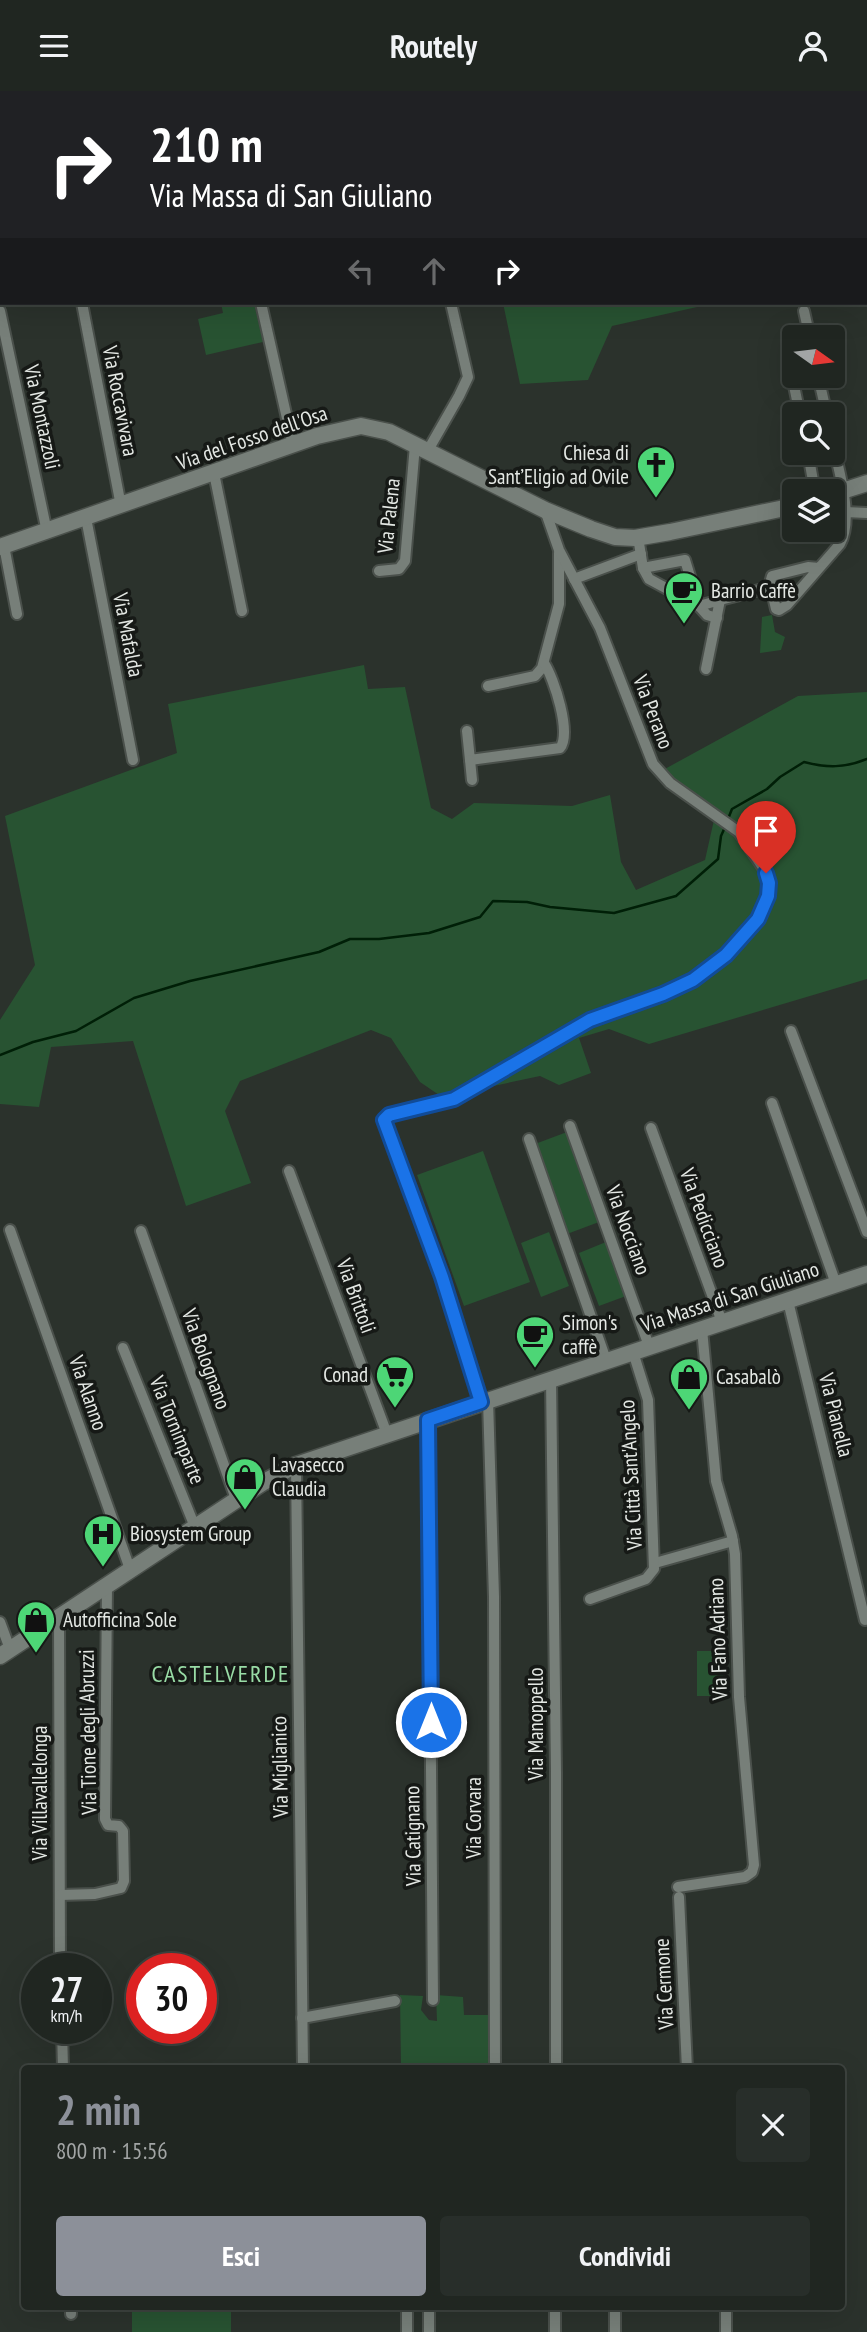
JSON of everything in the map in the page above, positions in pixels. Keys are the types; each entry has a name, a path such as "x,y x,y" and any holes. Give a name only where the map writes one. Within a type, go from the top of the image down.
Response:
{"street":[{"name":"Via Roccavivara","path":"82,305 121,506"},
{"path":"261,305 293,446"},
{"path":"421,449 459,396 468,377 451,305"},
{"name":"Via Montazzoli","path":"0,311 47,532"},
{"path":"804,311 807,325"},
{"name":"Via del Fosso dell'Osa","path":"2,547 326,433 362,426 382,429 545,509 606,535 638,537 782,508"},
{"name":"Via Palena","path":"379,571 399,569 405,561 421,449"},
{"path":"214,473 242,611"},
{"path":"845,491 867,483"},
{"name":"Via Perano","path":"384,1122 389,1115 457,1097 577,1026 683,985 726,955 758,919 766,904 768,877 741,835 727,822 670,783 653,764 598,624 559,550 545,509"},
{"path":"845,532 845,512 867,513"},
{"name":"Via Mafalda","path":"86,518 134,760"},
{"path":"638,537 646,577 699,606 707,615 717,618"},
{"path":"819,568 810,567 776,574 771,578 775,607 778,610 783,609 819,568 841,542"},
{"path":"2,547 17,614"},
{"path":"488,686 535,676 540,672 559,604 559,550"},
{"path":"574,579 641,554"},
{"path":"643,568 685,561 699,606"},
{"path":"699,606 771,587"},
{"path":"706,669 720,600"},
{"path":"470,760 556,750 562,746 565,733 553,681 544,663"},
{"path":"467,731 472,780"},
{"path":"791,1031 867,1233"},
{"path":"772,1103 836,1284"},
{"name":"Via Corvara","path":"384,1122 485,1401 494,1597 495,2065"},
{"name":"Via Nocciano","path":"570,1126 649,1346"},
{"name":"Via Pedicciano","path":"651,1128 722,1322"},
{"path":"529,1139 606,1360"},
{"name":"Via Brittoli","path":"289,1171 387,1434"},
{"name":"Via Alanno","path":"10,1230 130,1569"},
{"name":"Via Bolognano","path":"141,1231 236,1499"},
{"name":"Via Massa di San Giuliano","path":"5,1653 236,1499 296,1465 867,1273"},
{"name":"Via Pianella","path":"788,1301 865,1620"},
{"name":"Via Fano Adriano","path":"678,1892 745,1877 752,1872 754,1865 738,1697 733,1541 716,1476 702,1329"},
{"name":"Via Tornimparte","path":"123,1348 195,1527"},
{"name":"Via Città Sant'Angelo","path":"590,1599 646,1579 653,1572 655,1563 648,1400 633,1352"},
{"name":"Via Manoppello","path":"551,1379 556,1772 556,2065"},
{"name":"Via Catignano","path":"428,1420 433,2000"},
{"name":"Via Miglianico","path":"296,1465 303,2065"},
{"path":"655,1563 733,1541"},
{"name":"Via Tione degli Abruzzi","path":"60,1895 101,1893 121,1888 124,1881 123,1831 119,1826 108,1825 105,1819 107,1585"},
{"name":"Via Villavallelonga","path":"59,1616 60,1953"},
{"path":"0,1622 5,1653"},
{"name":"Via Cermone","path":"678,1892 687,2065"},
{"path":"302,2018 395,2001"},
{"path":"62,2044 63,2065"},
{"path":"407,2310 407,2332"},
{"path":"429,2310 429,2332"},
{"path":"555,2310 555,2332"},
{"path":"615,2310 615,2332"},
{"path":"726,2310 726,2332"}],"green space":[{"path":"221,305 254,305 263,342 206,355 198,319 223,313"},
{"path":"503,305 706,305 612,326 588,380 520,384"},
{"path":"772,615 775,632 785,637 781,650 760,653 762,617"},
{"path":"364,665 368,689 405,687 431,808 452,819 474,803 572,806 610,795 621,862 636,890 705,860 716,811 663,770 798,696 867,692 867,979 649,1044 609,1029 579,1038 591,1073 559,1085 540,1076 442,1097 420,1082 391,1038 371,1030 240,1081 225,1111 251,1183 186,1206 133,1041 51,1047 39,1107 0,1104 0,1020 35,965 5,816 177,753 168,704"},
{"path":"567,1132 599,1222 567,1234 535,1144"},
{"path":"483,1151 530,1282 464,1306 417,1175"},
{"path":"549,1232 569,1286 541,1297 521,1243"},
{"path":"606,1242 626,1296 599,1306 579,1253"},
{"path":"697,1651 723,1651 723,1696 697,1696"},
{"path":"400,1995 423,1996 421,2010 429,2020 437,2021 436,1995 463,1997 464,2015 491,2015 492,2065 401,2065"},
{"path":"132,2310 231,2310 231,2332 132,2332"}],"waterway":[{"path":"728,819 732,809 767,789 804,762 836,766 867,759"},
{"path":"0,1055 33,1042 76,1031 134,998 190,981 319,952 350,939 379,939 429,933 480,917 493,901 527,902 614,913 676,896 718,859 721,836 726,825"}],"place":[{"name":"Chiesa di Sant’Eligio ad Ovile","path":"656,499"},
{"name":"Barrio Caffè","path":"684,625"},
{"name":"Simon's caffè","path":"535,1369"},
{"name":"Conad","path":"395,1409"},
{"name":"Casabalò","path":"689,1411"},
{"name":"Lavasecco Claudia","path":"245,1511"},
{"name":"Biosystem Group","path":"103,1568"},
{"name":"Autofficina Sole","path":"36,1654"}],"district":[{"name":"CASTELVERDE","path":"221,1674"}],"route":[{"path":"431,1722 428,1420 481,1402 442,1277 384,1120 389,1115 457,1097 577,1026 693,980 726,955 758,919 768,896 769,883 766,873"}]}
